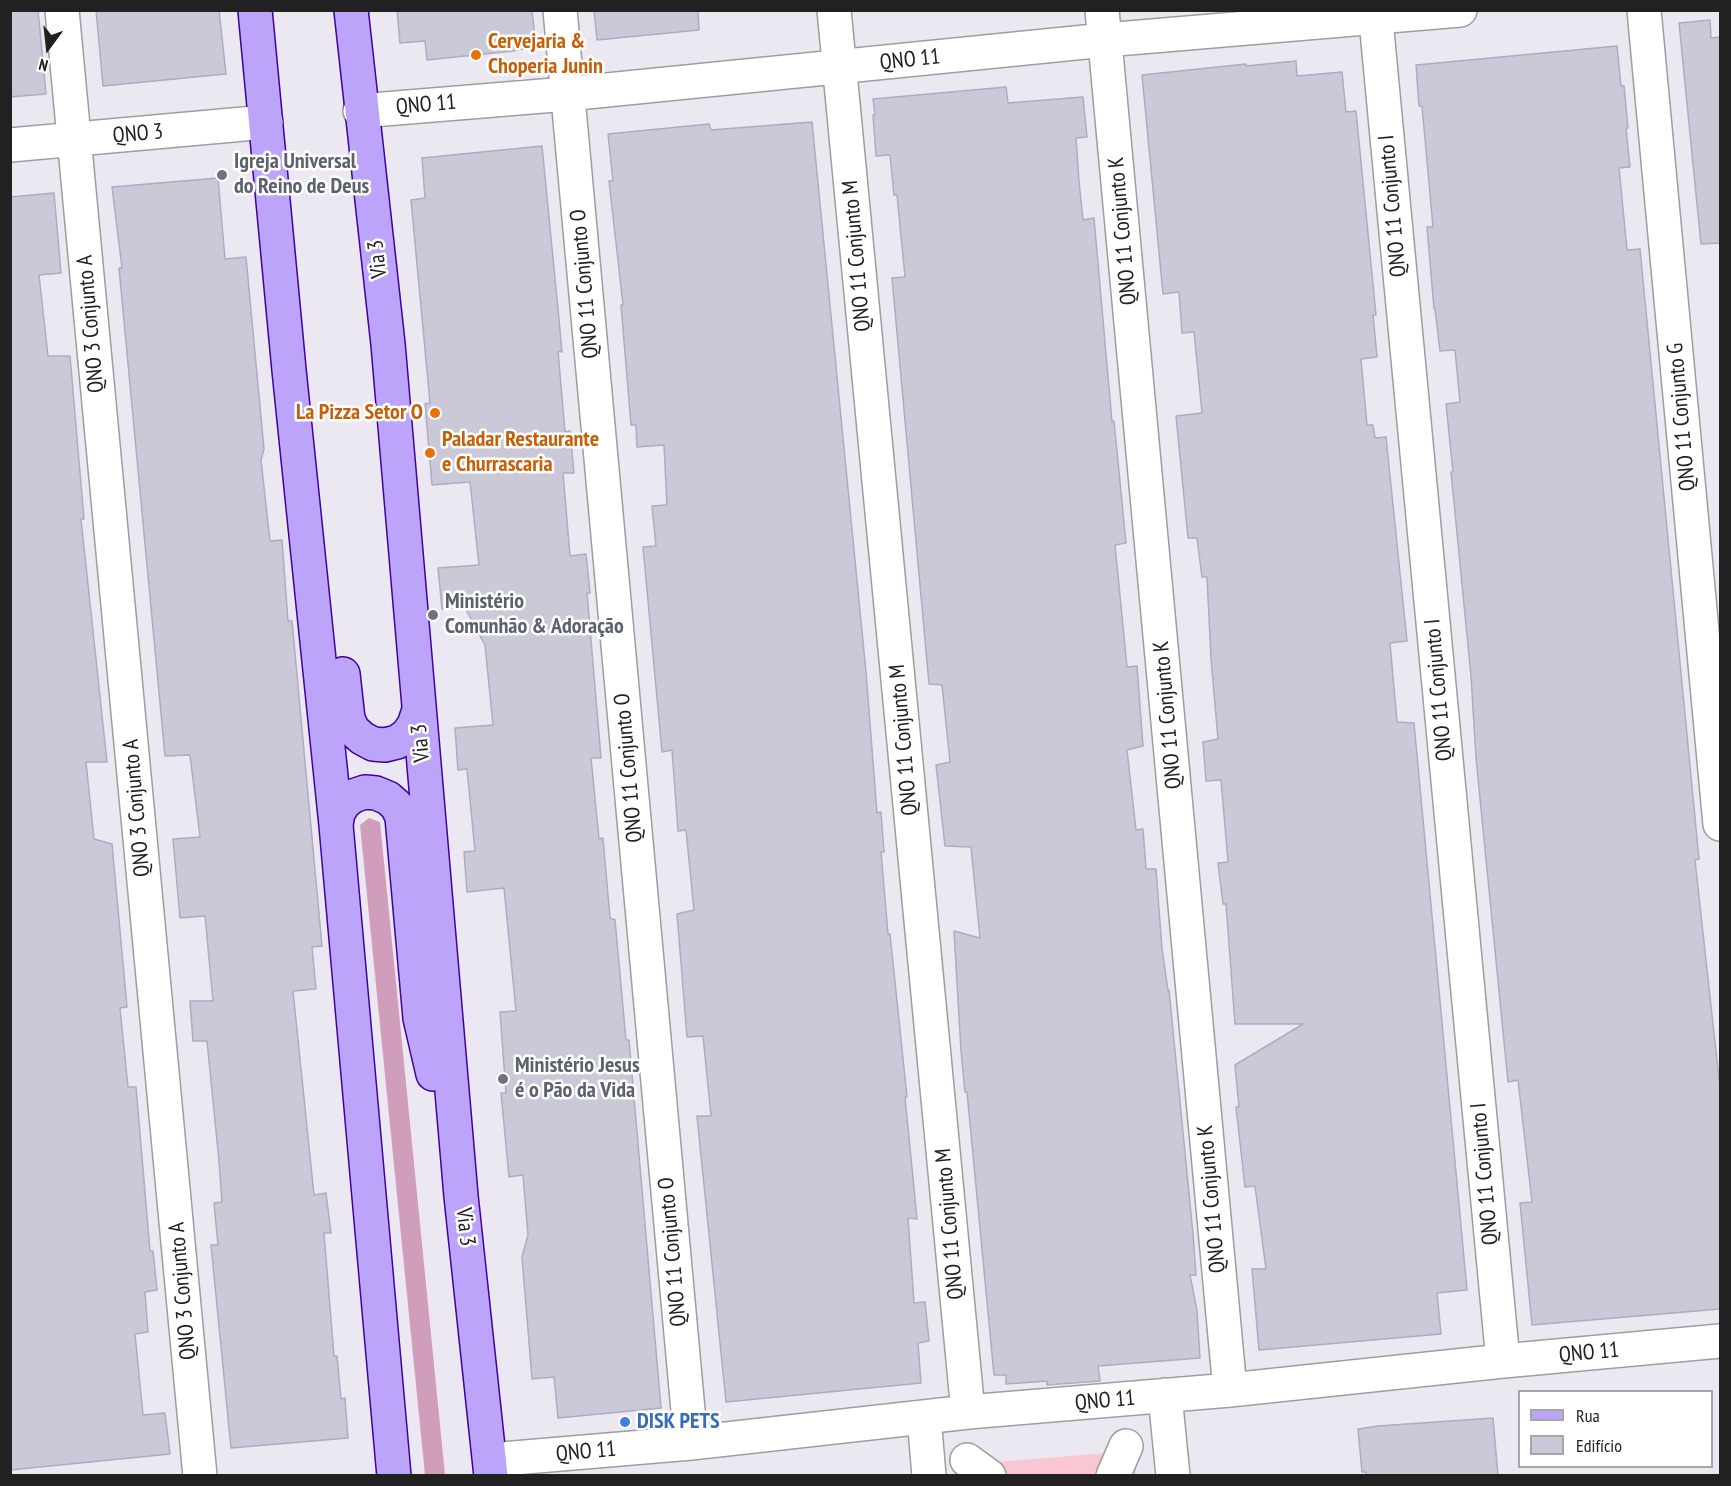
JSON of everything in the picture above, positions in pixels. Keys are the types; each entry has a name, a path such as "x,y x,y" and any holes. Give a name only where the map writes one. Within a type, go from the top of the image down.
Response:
{"main road":[{"path":"255,10 336,825 394,1476"},
{"name":"Via 3","path":"350,11 388,344 461,1196 491,1468"},
{"path":"286,333 324,482 348,719 353,730 362,738 373,744 385,745 397,742 407,735 418,713"},
{"path":"336,825 338,813 344,803 353,796 365,792 376,793 388,798 397,806 402,817 420,1018 461,1196"}],"street":[{"name":"QNO 3 Conjunto A","path":"62,10 200,1476"},
{"name":"QNO 11 Conjunto O","path":"560,10 691,1443"},
{"name":"QNO 11 Conjunto M","path":"834,10 968,1412"},
{"name":"QNO 11","path":"360,111 839,68 1104,25 1460,10"},
{"name":"QNO 11 Conjunto G","path":"1644,10 1720,824"},
{"name":"QNO 11 Conjunto I","path":"1375,15 1503,1361"},
{"name":"QNO 11 Conjunto K","path":"1104,25 1230,1390"},
{"name":"QNO 3","path":"10,145 266,122"},
{"name":"QNO 11","path":"491,1468 968,1412 1230,1390 1720,1341"},
{"path":"1165,1395 1173,1476"},
{"path":"924,1417 929,1476"},
{"path":"1113,1476 1126,1446"}],"shaded area":[{"path":"369,818 380,822 445,1475 425,1475 360,825"},
{"path":"1133,1451 1136,1475 960,1475 960,1465"}],"building":[{"path":"10,10 38,10 46,94 10,97"},
{"path":"96,10 219,10 226,74 103,86"},
{"path":"397,10 532,10 536,46 513,51 427,60 425,41 400,43"},
{"path":"594,10 698,10 699,30 597,40"},
{"path":"1710,20 1711,38 1720,37 1720,243 1701,244 1679,23"},
{"path":"1617,46 1621,86 1624,86 1630,167 1619,168 1627,250 1640,249 1699,859 1695,860 1720,1088 1720,1309 1532,1325 1520,1203 1532,1202 1518,1080 1508,1082 1451,472 1453,472 1446,404 1460,402 1455,350 1440,351 1434,309 1427,227 1433,227 1416,65"},
{"path":"1296,61 1297,76 1342,72 1346,112 1356,111 1376,315 1373,315 1377,357 1361,359 1367,425 1373,425 1375,438 1386,437 1407,641 1390,643 1397,722 1414,723 1467,1290 1437,1293 1441,1334 1259,1350 1252,1269 1266,1269 1255,1186 1245,1187 1236,1107 1239,1107 1235,1065 1303,1024 1235,1024 1226,904 1223,904 1218,863 1228,862 1221,780 1206,781 1203,742 1218,739 1207,577 1202,577 1197,538 1188,538 1176,416 1202,413 1194,332 1182,333 1179,292 1163,294 1142,75"},
{"path":"1006,87 1008,103 1083,97 1087,137 1076,138 1079,181 1083,220 1094,218 1112,422 1114,421 1126,543 1115,545 1127,667 1137,666 1143,746 1127,750 1136,830 1143,829 1146,869 1156,869 1162,949 1169,990 1193,1234 1196,1275 1190,1275 1197,1311 1200,1358 1098,1366 1100,1381 1047,1385 1047,1381 1006,1384 1006,1375 994,1375 967,1092 965,1092 961,1051 954,931 980,938 971,847 945,846 936,765 950,762 942,685 929,684 892,278 905,277 897,195 894,195 890,155 876,156 873,115 875,115 873,99"},
{"path":"812,122 866,672 877,813 881,812 884,852 881,852 888,934 890,934 907,1097 905,1097 917,1219 908,1218 914,1303 925,1302 929,1341 918,1343 921,1383 726,1402 697,1116 711,1116 703,1036 687,1037 677,914 694,910 686,830 678,831 672,750 662,752 643,547 656,546 652,506 667,505 664,445 637,447 636,425 631,425 621,305 623,305 609,181 613,181 608,134 709,124 711,130"},
{"path":"542,146 562,352 558,351 565,432 570,431 574,473 563,473 570,556 586,554 590,593 587,593 601,758 591,758 599,839 603,838 610,918 615,920 626,1040 629,1040 661,1408 558,1418 554,1377 532,1379 522,1257 528,1235 523,1175 509,1177 501,1093 506,1093 500,1012 516,1011 504,888 467,892 464,852 475,851 467,769 458,770 455,728 493,725 485,645 464,606 442,609 438,568 479,565 470,482 432,485 425,404 430,403 411,200 425,198 422,158"},
{"path":"218,178 225,259 246,257 264,449 261,460 270,541 282,540 288,621 292,621 322,946 312,947 316,989 293,991 314,1195 326,1193 331,1233 324,1233 334,1356 337,1356 341,1399 345,1398 348,1438 231,1448 211,1245 218,1245 214,1203 222,1202 219,1161 207,1041 193,1041 190,1001 213,1001 205,916 180,918 173,839 200,837 190,755 165,756 119,268 122,268 112,187"},
{"path":"54,193 61,273 39,275 48,356 70,356 84,519 81,519 107,762 86,762 94,839 112,844 127,1007 120,1008 128,1087 136,1087 150,1251 153,1251 157,1290 145,1292 148,1332 135,1334 143,1415 165,1413 170,1454 10,1470 10,197"},
{"path":"1493,1418 1498,1476 1366,1476 1366,1472 1362,1472 1358,1429"}],"place":[{"name":"Cervejaria & Choperia Junin","path":"476,55"},
{"name":"Igreja Universal do Reino de Deus","path":"222,175"},
{"name":"La Pizza Setor O","path":"435,413"},
{"name":"Paladar Restaurante e Churrascaria","path":"430,453"},
{"name":"Ministério Comunhão & Adoração","path":"433,615"},
{"name":"Ministério Jesus é o Pão da Vida","path":"503,1079"},
{"name":"DISK PETS","path":"625,1422"}]}
